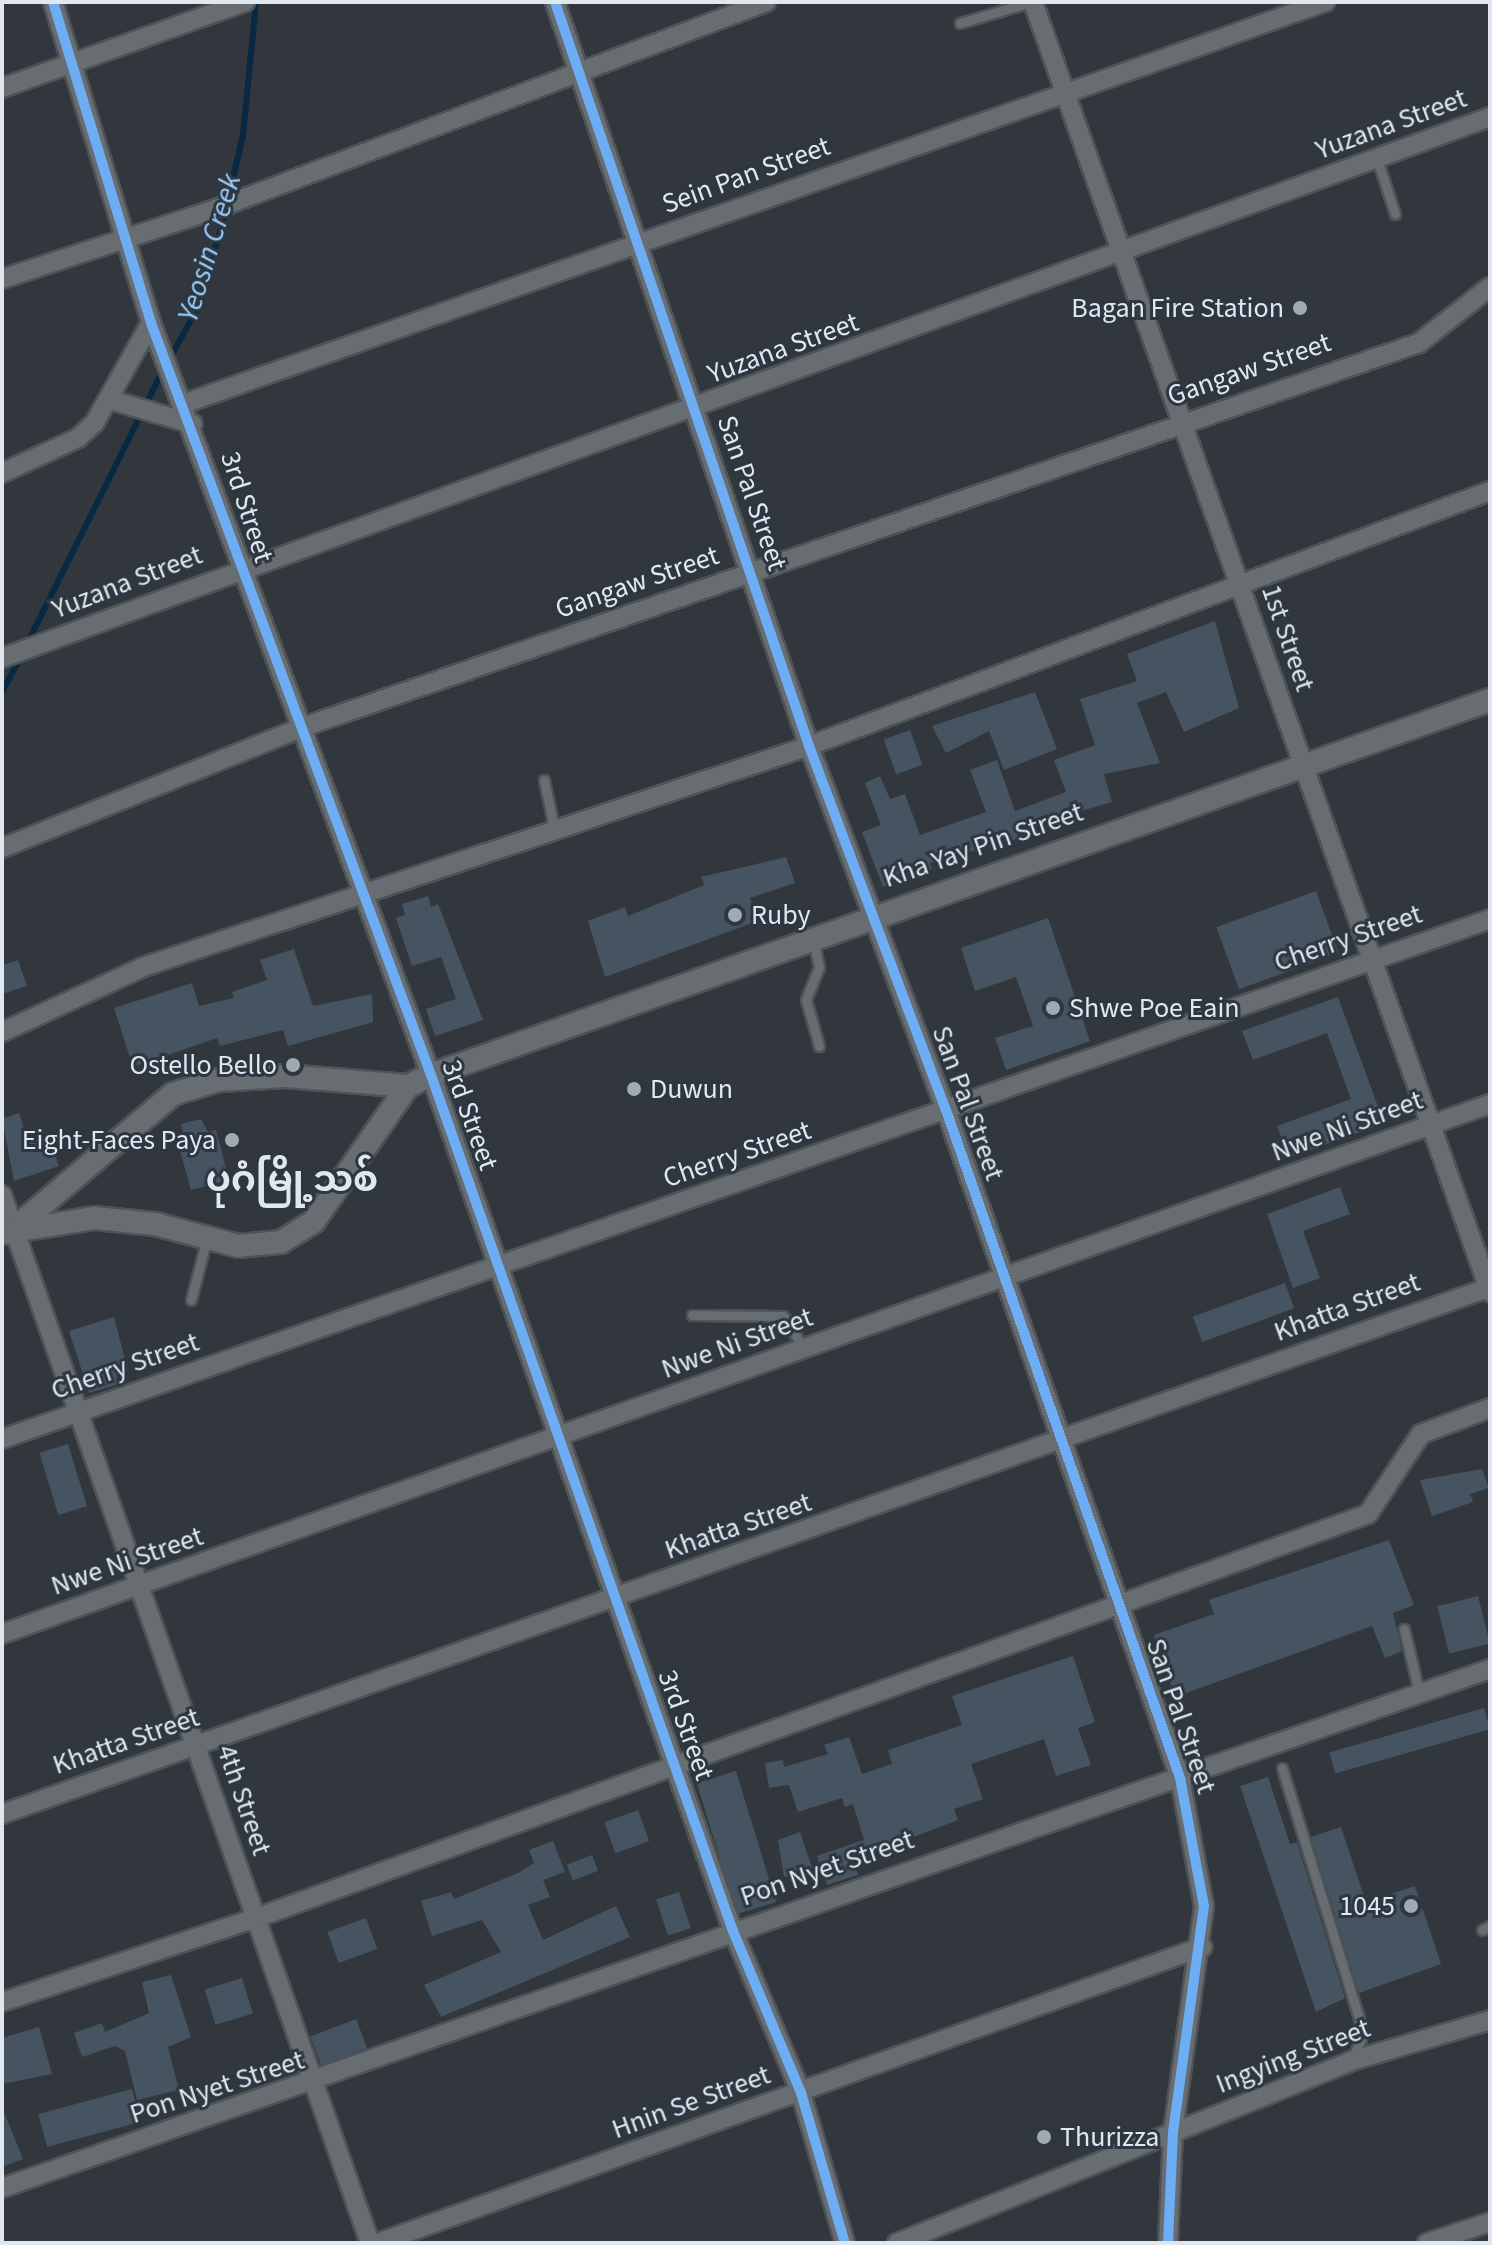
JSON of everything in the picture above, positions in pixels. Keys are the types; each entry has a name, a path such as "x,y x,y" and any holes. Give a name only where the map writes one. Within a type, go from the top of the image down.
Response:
{"street":[{"name":"3rd Street","path":"53,2 73,58 151,323 186,403 241,569 367,898 733,1931 801,2093 845,2243"},
{"name":"San Pal Street","path":"555,2 754,571 809,746 946,1110 1180,1778 1201,1878 1202,1947 1173,2132 1168,2243"},
{"path":"2,279 210,211 766,2"},
{"name":"1st Street","path":"1032,2 1184,420 1370,959 1489,1289"},
{"name":"Sein Pan Street","path":"186,403 1064,91 1325,2"},
{"path":"2,88 73,58 242,3"},
{"name":"Yuzana Street","path":"2,658 241,569 697,409 1490,117"},
{"name":"Gangaw Street","path":"2,848 303,727 1433,335 1490,287"},
{"path":"2,473 78,438 111,400 151,323"},
{"path":"111,400 167,419 193,424"},
{"path":"2,1032 143,967 367,898 809,746 1239,582 1490,491"},
{"name":"Kha Yay Pin Street","path":"8,1231 95,1218 155,1224 206,1241 260,1246 297,1235 408,1086 431,1075 812,936 1490,700"},
{"name":"Cherry Street","path":"2,1439 499,1268 1490,919"},
{"path":"8,1231 173,1094 219,1080 286,1076 408,1086"},
{"name":"Nwe Ni Street","path":"2,1634 139,1588 1490,1104"},
{"name":"4th Street","path":"2,1195 8,1231 79,1412 312,2085 370,2243"},
{"name":"Khatta Street","path":"2,1814 1489,1289"},
{"path":"2,2002 256,1918 1368,1514 1421,1434 1490,1408"},
{"name":"Pon Nyet Street","path":"2,2188 312,2085 733,1931 1490,1669"},
{"name":"Hnin Se Street","path":"378,2243 1202,1947"},
{"name":"Ingying Street","path":"897,2243 1351,2061 1490,2020"},
{"path":"1427,2243 1490,2222"}],"lane":[{"path":"960,23 1032,2"},
{"path":"1377,159 1395,214"},
{"path":"544,780 556,835"},
{"path":"812,936 819,967 806,1000 819,1046"},
{"path":"191,1300 206,1241"},
{"path":"692,1315 783,1316 804,1348"},
{"path":"1404,1629 1419,1692"},
{"path":"1282,1768 1359,2019 1351,2061"}],"building":[{"path":"1215,621 1239,708 1184,732 1166,692 1137,703 1160,763 1104,774 1112,802 1021,829 1024,837 930,863 932,869 883,887 862,832 881,825 865,783 880,776 890,799 905,794 920,835 986,812 970,770 997,760 1015,811 1066,792 1054,760 1095,745 1080,699 1137,681 1127,654"},
{"path":"1035,692 1057,749 1004,770 989,731 946,753 932,726"},
{"path":"910,730 923,765 896,774 884,740"},
{"path":"786,857 795,883 750,898 758,921 605,977 588,921 625,907 628,916 704,885 701,877"},
{"path":"1316,891 1339,953 1239,989 1216,927"},
{"path":"428,896 431,907 438,904 483,1020 435,1036 426,1009 456,999 441,957 412,966 396,918 405,915 402,904"},
{"name":"Shwe Poe Eain","path":"1048,918 1090,1041 1006,1070 995,1038 1033,1026 1016,977 975,991 961,948"},
{"path":"294,949 313,1006 372,994 373,1022 288,1046 283,1030 220,1046 217,1038 133,1067 114,1008 192,983 199,1006 234,998 232,992 267,980 260,960"},
{"path":"18,960 27,986 2,994 2,965"},
{"path":"1338,997 1384,1123 1289,1158 1277,1126 1351,1099 1327,1033 1253,1060 1242,1031"},
{"path":"19,1113 28,1142 48,1136 59,1166 14,1181 2,1119"},
{"path":"201,1119 208,1132 216,1130 229,1180 191,1190 177,1140 184,1138 181,1124"},
{"path":"1340,1187 1350,1214 1303,1231 1320,1278 1293,1288 1267,1214"},
{"path":"1285,1283 1294,1308 1202,1342 1193,1317"},
{"path":"114,1317 128,1371 116,1374 119,1384 89,1393 69,1331"},
{"path":"68,1444 87,1506 58,1515 39,1453"},
{"path":"1482,1469 1489,1488 1470,1494 1473,1502 1432,1516 1420,1480"},
{"path":"1389,1540 1414,1605 1393,1613 1402,1651 1385,1658 1372,1626 1175,1697 1154,1635 1214,1614 1209,1600"},
{"path":"1478,1596 1490,1644 1449,1654 1437,1606"},
{"path":"1073,1656 1095,1722 1078,1728 1091,1765 1056,1776 1044,1739 971,1764 983,1799 954,1809 958,1820 853,1860 858,1875 827,1885 817,1856 864,1840 853,1804 845,1807 842,1798 798,1812 789,1785 769,1788 765,1763 783,1760 784,1767 828,1754 824,1745 849,1737 862,1774 892,1764 888,1750 962,1725 952,1696"},
{"path":"1484,1708 1490,1729 1335,1774 1329,1752"},
{"path":"736,1771 776,1902 737,1914 697,1783"},
{"path":"1268,1777 1290,1844 1297,1842 1345,1998 1316,2012 1240,1786"},
{"path":"638,1810 649,1841 615,1853 604,1822"},
{"path":"1341,1827 1366,1902 1415,1886 1441,1964 1359,1993 1311,1837"},
{"path":"800,1832 812,1868 784,1877 778,1840"},
{"path":"553,1841 565,1872 543,1880 550,1897 528,1905 543,1940 616,1906 630,1937 441,2017 424,1985 501,1952 482,1920 432,1936 421,1901 451,1892 454,1899 518,1873 534,1863 529,1850"},
{"path":"592,1855 598,1871 573,1881 567,1865"},
{"path":"679,1892 691,1928 668,1936 656,1899"},
{"path":"366,1918 377,1949 339,1963 327,1932"},
{"path":"171,1975 191,2037 168,2047 179,2090 137,2100 125,2051 115,2046 82,2057 74,2033 102,2023 105,2032 149,2013 142,1982"},
{"path":"242,1978 253,2013 216,2025 205,1989"},
{"path":"356,2019 367,2048 321,2066 310,2037"},
{"path":"39,2027 52,2074 2,2084 2,2038"},
{"path":"132,2089 141,2122 47,2147 38,2114"},
{"path":"2,2107 23,2159 2,2167"}],"waterway":[{"name":"Yeosin Creek","path":"228,200 243,135 256,2"},
{"name":"Yeosin Creek","path":"169,360 197,309 226,211"},
{"name":"Yeosin Creek","path":"26,646 163,370"},
{"name":"Yeosin Creek","path":"2,692 21,656"}],"cycle path":[{"path":"53,2 151,323 431,1075 733,1931 801,2093 845,2243"},
{"path":"555,2 809,746 946,1110 1180,1778 1204,1906 1173,2132 1168,2243"}],"place":[{"name":"Bagan Fire Station","path":"1300,308"},
{"name":"Ruby","path":"735,915"},
{"name":"Shwe Poe Eain","path":"1053,1008"},
{"name":"Ostello Bello","path":"293,1065"},
{"name":"Duwun","path":"634,1089"},
{"name":"Eight-Faces Paya","path":"232,1140"},
{"name":"1045","path":"1411,1906"},
{"name":"Thurizza","path":"1044,2137"}],"district":[{"name":"ပုဂံမြို့သစ်","path":"292,1180"}]}
